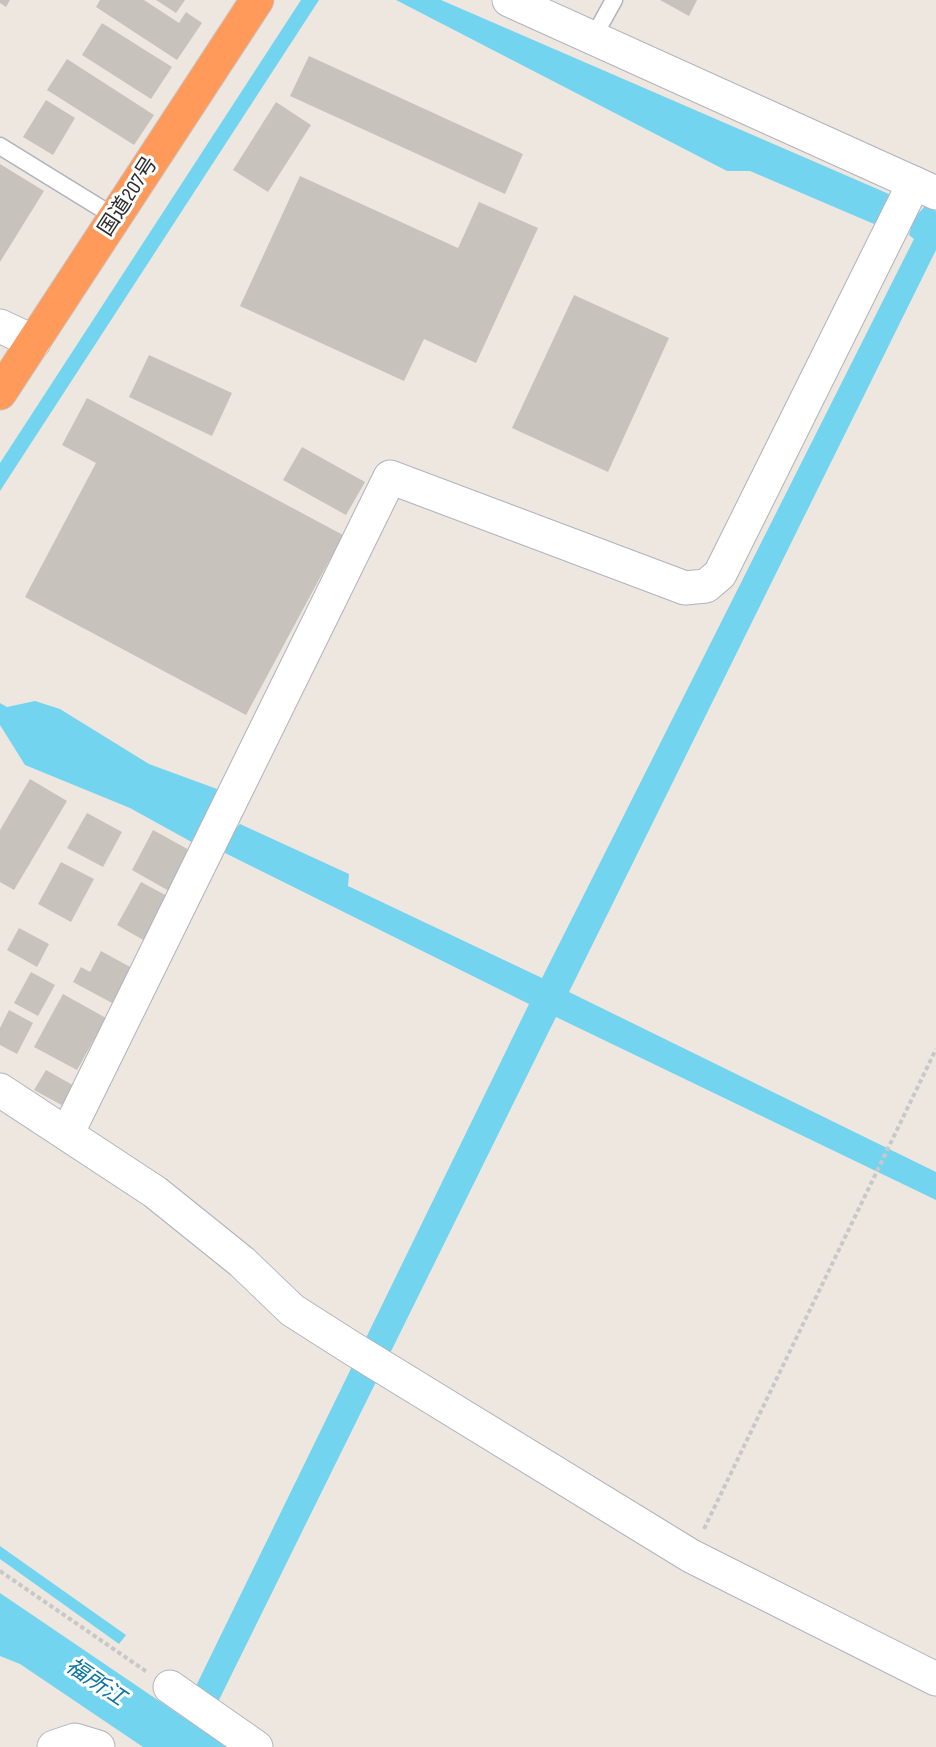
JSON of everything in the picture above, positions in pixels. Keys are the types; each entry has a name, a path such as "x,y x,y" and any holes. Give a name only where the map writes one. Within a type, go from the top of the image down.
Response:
{"highway":[{"name":"国道207号","path":"0,393 257,0"}],"street":[{"path":"67,1134 390,477 685,588 706,586 720,574 911,202 593,38 509,0"},
{"path":"0,327 34,342"},
{"path":"0,1090 155,1192 242,1263 292,1311 691,1556 936,1680"},
{"path":"170,1688 256,1747"},
{"path":"54,1747 75,1740 98,1747"}],"lane":[{"path":"593,38 614,0"},
{"path":"0,146 116,217"}],"path":[{"path":"691,1556 936,1049"},
{"path":"0,1571 170,1688"}],"water":[{"path":"301,0 319,0 0,491 0,463"},
{"path":"396,0 441,0 889,194 887,202 917,215 925,206 936,211 936,250 569,992 936,1172 936,1200 556,1017 218,1702 195,1688 529,1004 225,853 226,846 197,845 130,808 25,765 0,725 0,703 7,707 35,701 60,709 149,764 217,789 208,816 235,830 240,824 349,874 348,886 542,978 914,239 909,235 911,228 881,215 874,224 750,171 727,171"},
{"path":"0,1546 126,1635 119,1644 0,1559"},
{"name":"福所江","path":"0,1593 227,1747 143,1747 20,1664 0,1656"}],"building":[{"path":"0,0 10,0 6,7 0,3"},
{"path":"100,0 144,0 179,23 186,12 202,23 177,60 96,7"},
{"path":"156,0 185,0 176,13"},
{"path":"660,0 697,0 689,16"},
{"path":"102,23 172,67 151,99 82,55"},
{"path":"309,56 523,154 505,194 290,96"},
{"path":"67,59 154,115 134,145 47,90"},
{"path":"46,100 75,118 53,155 23,137"},
{"path":"276,102 311,125 268,192 233,170"},
{"path":"0,164 44,191 0,262"},
{"path":"300,176 458,248 479,202 538,228 476,363 424,339 404,381 240,306"},
{"path":"574,295 669,338 608,472 512,428"},
{"path":"149,355 232,393 212,436 129,397"},
{"path":"87,398 343,535 246,715 25,597 96,463 62,445"},
{"path":"302,447 365,482 346,515 283,480"},
{"path":"30,779 67,801 14,890 0,882 0,830"},
{"path":"87,813 122,832 103,867 67,848"},
{"path":"153,830 191,851 169,891 132,870"},
{"path":"61,862 94,879 71,922 38,904"},
{"path":"141,882 169,897 145,941 117,925"},
{"path":"19,928 49,944 37,967 7,950"},
{"path":"101,951 132,968 112,1003 73,982 81,967 90,972"},
{"path":"31,972 55,985 38,1016 14,1003"},
{"path":"63,994 106,1018 77,1070 34,1047"},
{"path":"9,1010 33,1023 17,1054 0,1045 0,1028"},
{"path":"46,1070 78,1088 67,1108 34,1090"}]}
